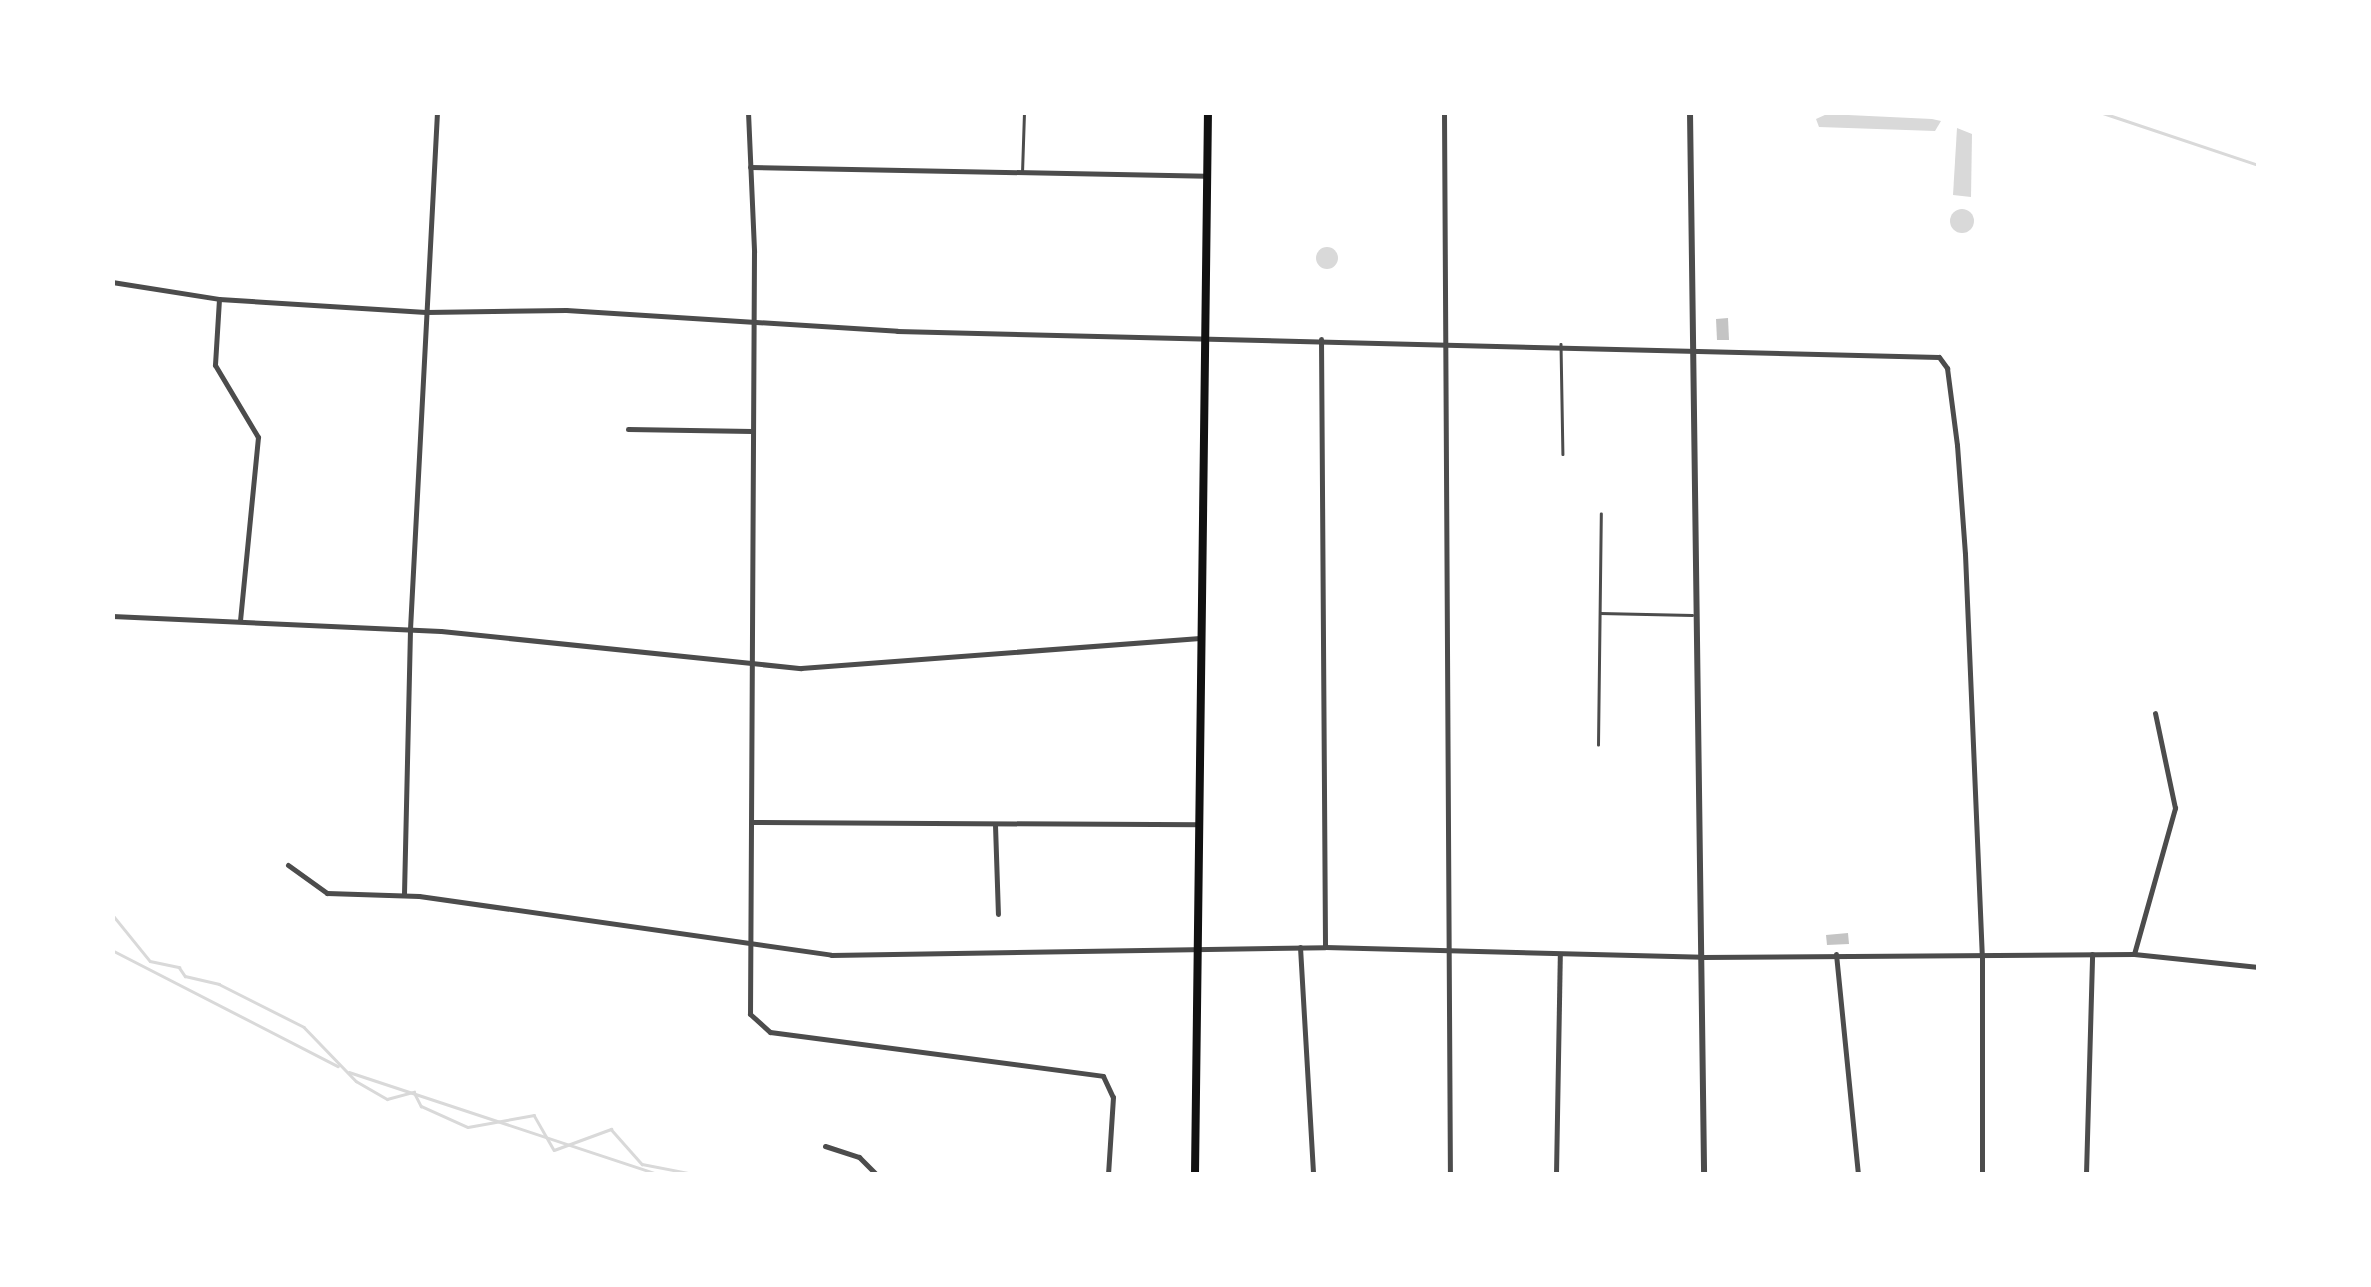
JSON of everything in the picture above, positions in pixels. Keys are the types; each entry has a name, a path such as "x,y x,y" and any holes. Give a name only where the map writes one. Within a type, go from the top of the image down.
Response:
{"main road":[{"path":"1195,1174 1208,112"}],"street":[{"path":"404,895 410,630 437,112"},
{"path":"748,112 754,321 750,1014 759,1029 1108,1080 1108,1174"},
{"path":"1444,112 1450,1174"},
{"path":"1690,112 1698,350 1704,1174"},
{"path":"750,167 1206,176"},
{"path":"112,282 220,299 426,312 566,310 1208,338 1562,344 1939,357 1947,368 1960,483 1982,958 1982,1174"},
{"path":"220,299 215,365 258,437 240,620"},
{"path":"1321,339 1326,947"},
{"path":"628,430 752,431"},
{"path":"112,616 240,620 597,644 754,666 944,660 1203,638"},
{"path":"2134,954 2175,808 2155,714"},
{"path":"752,822 1200,824"},
{"path":"995,826 998,914"},
{"path":"288,865 327,893 404,895 751,946 868,956 1326,947 1451,953 1702,956 1982,958 2134,954 2258,967"},
{"path":"1300,948 1312,1174"},
{"path":"1556,1174 1560,954"},
{"path":"1836,954 1858,1174"},
{"path":"2086,1174 2092,954"},
{"path":"825,1146 859,1158 876,1174"}],"lane":[{"path":"1022,174 1024,112"},
{"path":"1562,344 1563,454"},
{"path":"1598,745 1600,514"},
{"path":"1599,614 1699,615"}],"shaded area":[{"path":"1827,114 1941,121 1935,131 1819,127 1816,119"},
{"path":"1957,128 1972,134 1971,197 1953,195"},
{"path":"1962,209 1971,212 1971,230 1962,233 1953,230 1950,221 1953,212"},
{"path":"1323,247 1331,247 1338,258 1331,269 1323,269 1316,262 1316,254"}],"building":[{"path":"1728,318 1729,340 1717,340 1716,319"},
{"path":"1848,933 1849,944 1827,945 1826,935"}],"waterway":[{"path":"1974,112 2025,112"},
{"path":"2100,112 2258,165"},
{"path":"112,914 150,961 179,967 185,976 219,984 304,1027 356,1081 387,1099 414,1092 421,1106 468,1127 534,1115 554,1150 611,1129 642,1164 694,1174"},
{"path":"112,950 338,1066"},
{"path":"349,1072 658,1174"}]}
